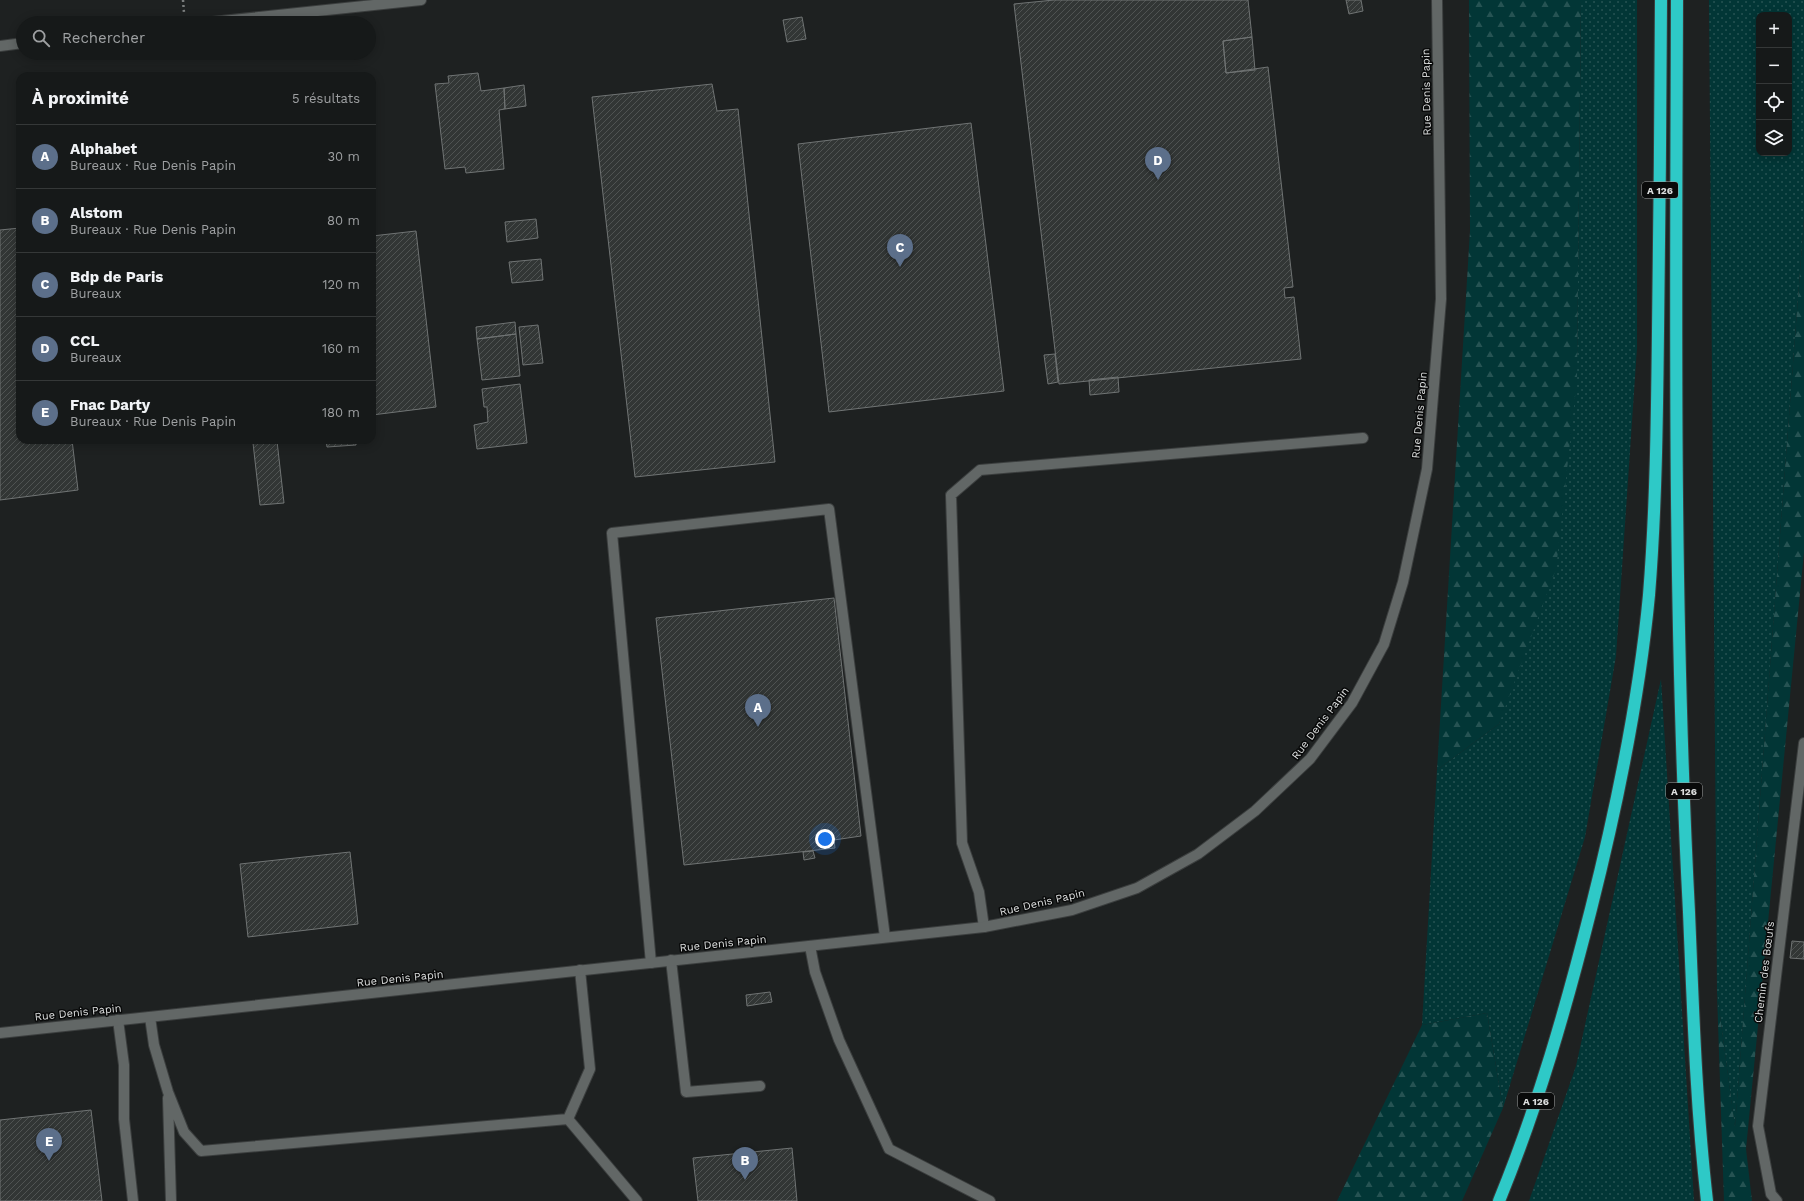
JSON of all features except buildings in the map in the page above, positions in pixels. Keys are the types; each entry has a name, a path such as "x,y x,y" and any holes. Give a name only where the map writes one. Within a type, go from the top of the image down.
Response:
{"highway":[{"name":"A 126","path":"1499,1201 1540,1091 1568,1000 1606,848 1628,737 1640,666 1649,596 1654,510 1658,380 1661,0"},
{"name":"A 126","path":"1677,0 1675,380 1679,627 1686,848 1699,1124 1706,1201"}],"street":[{"path":"269,16 421,0"},
{"name":"Rue Denis Papin","path":"0,1033 984,927 1072,910 1137,888 1198,854 1255,811 1310,760 1352,703 1384,644 1403,582 1427,469 1441,299 1437,0"},
{"path":"0,46 16,44"},
{"path":"984,927 979,892 962,843 951,495 980,470 1363,438"},
{"path":"651,963 612,533 829,509 885,937"},
{"name":"Chemin des Bœufs","path":"1777,1201 1771,1194 1758,1126 1804,743"},
{"path":"810,946 815,972 839,1040 890,1149 990,1201"},
{"path":"671,960 686,1092 760,1086"},
{"path":"568,1119 590,1069 580,970"},
{"path":"150,1016 154,1045 168,1092 184,1132 201,1151 568,1119"},
{"path":"118,1020 124,1065 124,1119 133,1201"},
{"path":"168,1092 171,1201"},
{"path":"568,1119 637,1201"}],"green space":[{"path":"1469,0 1581,0 1577,379 1556,569 1499,724 1437,770 1470,231"},
{"path":"1581,0 1637,0 1637,348 1616,656 1585,837 1503,1108 1487,1013 1422,1025 1437,770 1499,724 1577,363"},
{"path":"1709,0 1804,0 1804,219 1735,1129 1717,993"},
{"path":"1804,219 1804,552 1746,1149 1752,1201 1724,1201 1717,993 1735,1127"},
{"path":"1661,679 1694,1201 1529,1201 1576,1066"},
{"path":"1487,1013 1503,1108 1462,1201 1337,1201 1422,1025"}],"place":[{"name":"CCL","path":"1158,180"},
{"name":"Bdp de Paris","path":"900,267"},
{"name":"Alphabet","path":"758,727"},
{"name":"Fnac Darty","path":"49,1161"},
{"name":"Alstom","path":"745,1180"}]}
